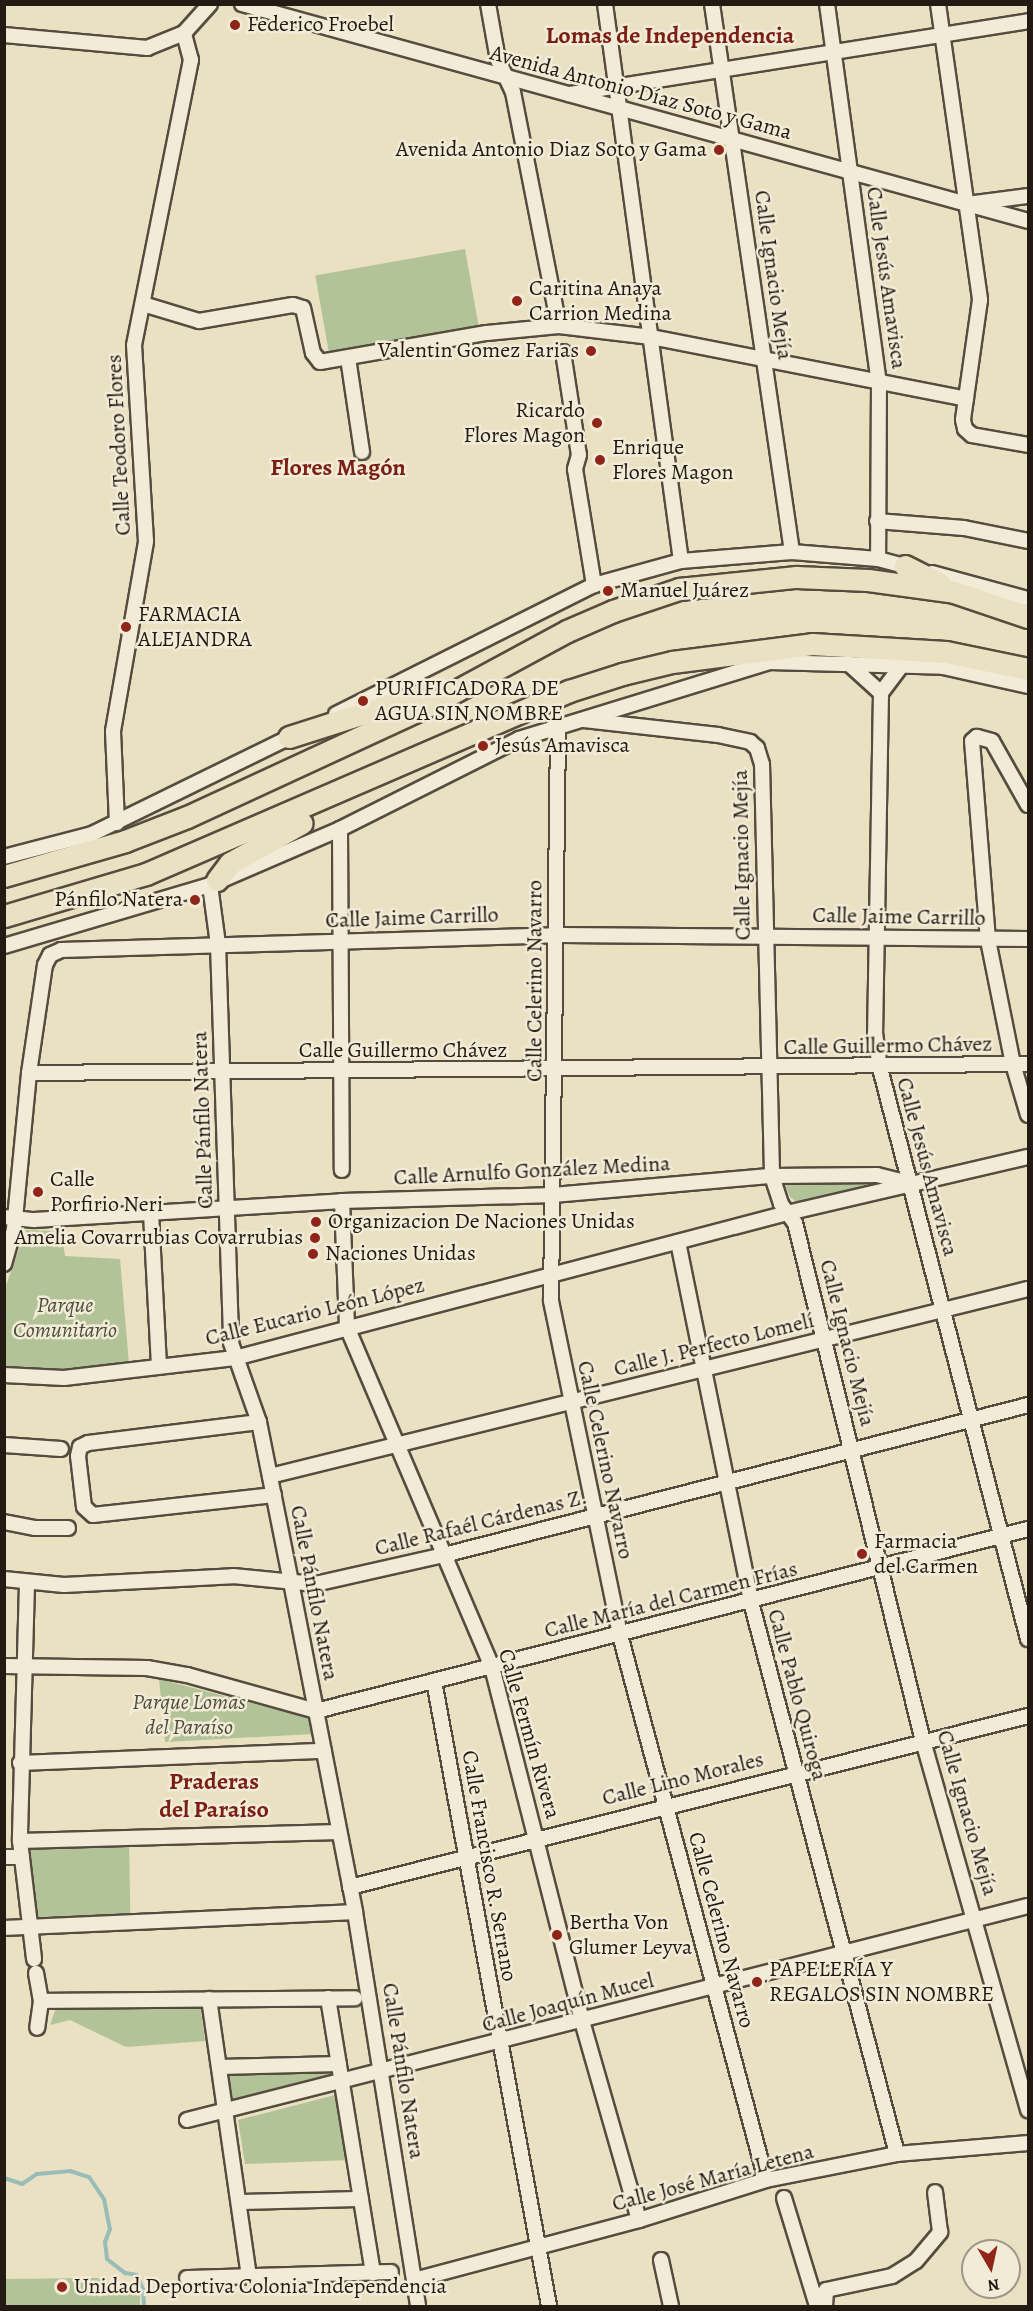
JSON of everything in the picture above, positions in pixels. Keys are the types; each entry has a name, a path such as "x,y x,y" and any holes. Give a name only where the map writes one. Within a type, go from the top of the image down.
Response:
{"highway":[{"path":"905,566 963,595 1029,617"},
{"path":"4,876 125,841 187,817 432,704 471,680 613,611 679,589 796,577 868,580 963,595 1004,592"},
{"path":"4,916 146,874 569,692 672,662 812,644 946,652 1029,669"},
{"path":"289,737 471,680"},
{"path":"213,883 230,863 330,807 380,773"}],"street":[{"path":"4,35 133,49 147,48 184,33 210,4"},
{"name":"Avenida Antonio Díaz Soto y Gama","path":"242,4 1029,221"},
{"path":"488,4 498,60 513,92 559,326"},
{"path":"605,4 681,561"},
{"name":"Calle Ignacio Mejía","path":"712,4 792,552"},
{"name":"Calle Jesús Amavisca","path":"827,4 879,382 878,559"},
{"path":"938,4 980,300 966,399 965,429 972,435 1029,445"},
{"path":"564,94 1029,21"},
{"name":"Calle Teodoro Flores","path":"117,823 113,731 146,541 133,376 134,345 191,60 184,33"},
{"path":"967,204 1029,196"},
{"path":"143,304 199,321 293,305 303,308 307,317 315,359 320,362 487,333 559,326 651,337 966,399"},
{"path":"563,352 579,455 575,469 594,585"},
{"path":"348,358 362,452"},
{"path":"877,521 964,528 1029,541"},
{"path":"4,857 54,846 117,823 594,585 681,561 792,552 878,559 1029,599"},
{"path":"4,946 213,883 340,829 519,739 558,729 769,662 943,667 1029,686"},
{"path":"848,663 882,693 893,672 903,665"},
{"name":"Calle Jesús Amavisca","path":"882,693 875,1033 880,1068 1029,1639"},
{"name":"Calle Ignacio Mejía","path":"584,720 718,735 750,742 757,748 762,764 767,1069 772,1176 787,1213 795,1223 923,1741 977,1920 1029,2110"},
{"name":"Calle Celerino Navarro","path":"558,729 556,1070 551,1300 620,1635 766,2180"},
{"path":"1029,806 992,741 977,737 970,748 988,940 1013,1064 1029,1115"},
{"path":"340,829 343,941 342,1170"},
{"name":"Calle Pánfilo Natera","path":"213,883 218,944 231,1342 259,1422 324,1751 355,1912 418,2307"},
{"name":"Calle Jaime Carrillo","path":"29,1073 50,955 86,946 556,935 1029,939"},
{"name":"Calle Guillermo Chávez","path":"29,1073 880,1068 1029,1064"},
{"path":"4,1264 29,1073"},
{"name":"Calle Arnulfo González Medina","path":"9,1223 342,1201 553,1195 772,1176 877,1175 910,1183 1029,1157"},
{"name":"Calle Eucario León López","path":"4,1375 64,1378 235,1358 347,1327 910,1183"},
{"name":"Calle Fermín Rivera","path":"342,1201 347,1327 492,1667 582,2022 639,2220"},
{"path":"151,1213 159,1366"},
{"name":"Calle Pablo Quiroga","path":"678,1242 751,1602 897,2154"},
{"name":"Calle J. Perfecto Lomelí","path":"270,1476 1029,1289"},
{"name":"Calle Rafaél Cárdenas Z.","path":"4,1579 27,1584 233,1576 315,1584 444,1555 1029,1406"},
{"path":"259,1422 80,1447 84,1507 93,1515 274,1495"},
{"path":"4,1445 62,1449"},
{"path":"4,1522 35,1528 68,1528"},
{"name":"Calle María del Carmen Frías","path":"4,1666 147,1668 187,1675 316,1711 751,1602 1029,1528"},
{"path":"27,1584 20,1763 20,1841 34,1959"},
{"name":"Calle Francisco R. Serrano","path":"434,1681 549,2307"},
{"name":"Calle Lino Morales","path":"350,1887 795,1772 1029,1716"},
{"path":"20,1763 324,1751"},
{"path":"20,1841 339,1832"},
{"path":"4,1857 22,1857"},
{"name":"Calle Joaquín Mucel","path":"187,2121 501,2043 1029,1906"},
{"path":"4,1928 355,1912"},
{"path":"36,1973 40,2001 37,2028"},
{"path":"328,1998 373,2273"},
{"path":"40,2001 355,1998"},
{"path":"209,1999 249,2276"},
{"path":"219,2067 339,2064"},
{"name":"Calle José María Letena","path":"414,2280 639,2220 766,2180 897,2154 1029,2143"},
{"path":"825,2307 826,2290 892,2276 916,2261 940,2232 935,2192"},
{"path":"784,2198 817,2307"},
{"path":"238,2202 361,2199"},
{"path":"661,2260 671,2307"},
{"path":"188,2278 391,2272"}],"green space":[{"path":"465,249 479,327 329,353 315,275"},
{"path":"872,1180 880,1186 801,1205 790,1197 784,1182"},
{"name":"Parque Comunitario","path":"26,1230 61,1231 65,1256 120,1259 130,1376 5,1379 4,1291"},
{"name":"Parque Lomas del Paraíso","path":"159,1679 312,1719 313,1734 165,1742"},
{"path":"129,1839 130,1921 22,1923 21,1841"},
{"path":"200,2004 205,2041 126,2047 70,2020 50,2025 57,2005"},
{"path":"227,2072 334,2073 232,2100"},
{"path":"339,2094 350,2160 245,2164 238,2120"},
{"name":"Unidad Deportiva Colonia Independencia","path":"97,2278 140,2294 140,2306 5,2306 5,2279"}],"waterway":[{"path":"4,2178 22,2184 37,2174 70,2171 89,2177 104,2199 110,2229 105,2242 107,2259 125,2273 137,2275 143,2290 144,2306"}],"place":[{"name":"Federico Froebel","path":"235,25"},
{"name":"Avenida Antonio Diaz Soto y Gama","path":"719,150"},
{"name":"Caritina Anaya Carrion Medina","path":"517,301"},
{"name":"Valentin Gomez Farias","path":"591,351"},
{"name":"Ricardo Flores Magon","path":"597,423"},
{"name":"Enrique Flores Magon","path":"600,460"},
{"name":"Manuel Juárez","path":"608,591"},
{"name":"FARMACIA ALEJANDRA","path":"126,627"},
{"name":"PURIFICADORA DE AGUA SIN NOMBRE","path":"363,701"},
{"name":"Jesús Amavisca","path":"483,746"},
{"name":"Pánfilo Natera","path":"195,900"},
{"name":"Calle Porfirio Neri","path":"38,1192"},
{"name":"Organizacion De Naciones Unidas","path":"316,1222"},
{"name":"Amelia Covarrubias Covarrubias","path":"315,1238"},
{"name":"Naciones Unidas","path":"313,1254"},
{"name":"Farmacia del Carmen","path":"862,1554"},
{"name":"Bertha Von Glumer Leyva","path":"557,1935"},
{"name":"PAPELERÍA Y REGALOS SIN NOMBRE","path":"757,1982"},
{"name":"Unidad Deportiva Colonia Independencia","path":"62,2287"}],"district":[{"name":"Lomas de Independencia","path":"670,36"},
{"name":"Flores Magón","path":"338,468"},
{"name":"Praderas del Paraíso","path":"214,1796"}]}
